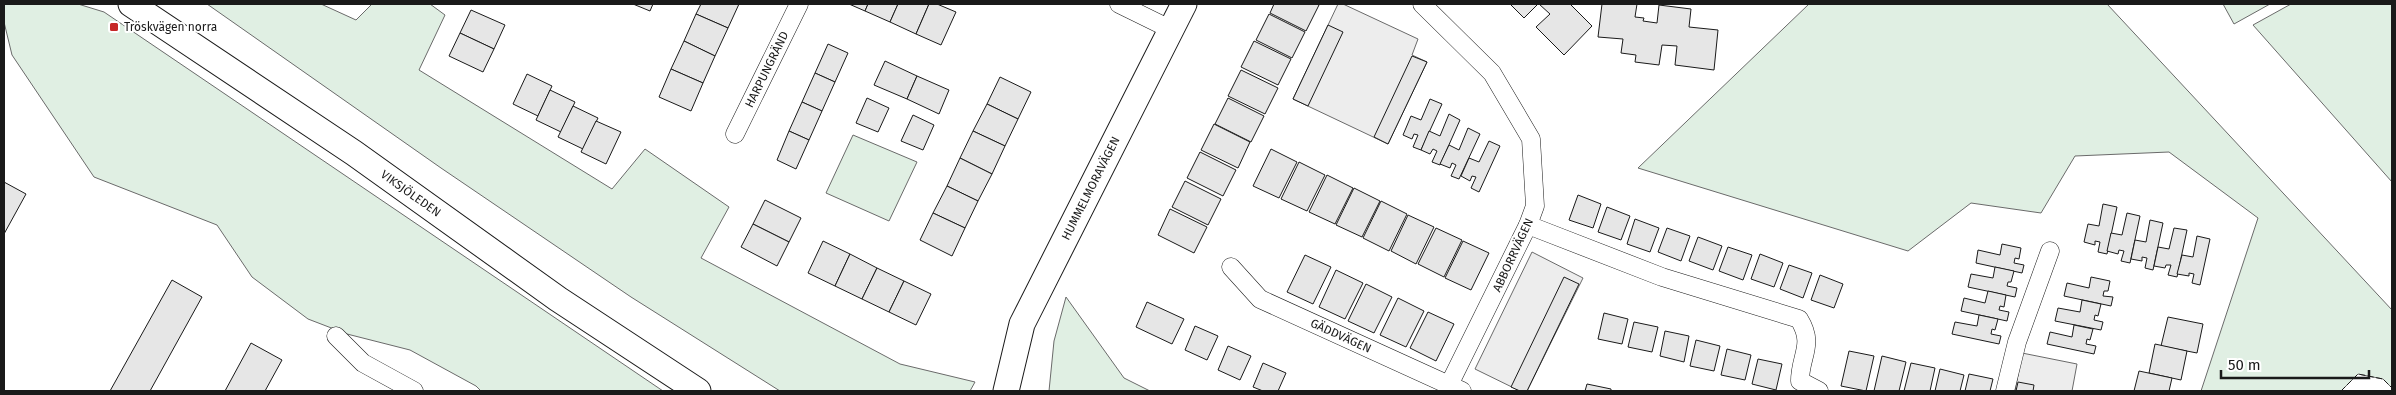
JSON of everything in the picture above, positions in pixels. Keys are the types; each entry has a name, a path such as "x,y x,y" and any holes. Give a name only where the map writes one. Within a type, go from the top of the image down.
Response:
{"main road":[{"name":"VIKSJÖLEDEN","path":"131,4 354,153 558,298 696,389"},
{"name":"HUMMELMORAVÄGEN","path":"1009,387 1022,324 1184,4"}],"street":[{"name":"HARPUNGRÄND","path":"735,134 799,4"},
{"path":"1119,4 1170,29"},
{"name":"ABBORRVÄGEN","path":"1422,4 1492,73 1531,140 1535,206 1455,388"},
{"path":"1528,225 1662,277 1800,319 1806,330 1808,340 1795,386 1819,391"},
{"path":"2005,391 2017,342 2050,251"},
{"name":"GÄDDVÄGEN","path":"1231,266 1260,299 1455,388"},
{"path":"336,336 364,363 414,391"}],"green space":[{"path":"4,4 78,4 104,12 663,391 481,391 476,386 410,350 347,334 308,319 252,277 217,225 94,177 12,55 4,22"},
{"path":"207,4 321,4 356,20 372,4 430,4 445,15 419,70 612,189 645,149 729,207 701,258 900,364 975,382 970,391 780,391 631,297 441,168"},
{"path":"1809,4 2107,4 2392,310 2392,388 2383,379 2358,374 2341,391 2201,391 2258,218 2169,152 2075,156 2041,213 1971,203 1908,251 1638,168"},
{"path":"2223,4 2270,4 2234,24"},
{"path":"2291,4 2392,4 2392,182 2253,25"},
{"path":"853,135 917,162 889,221 826,193"},
{"path":"1066,297 1124,378 1150,391 1049,391 1054,341"}],"shaded area":[{"path":"1338,4 1343,4 1418,39 1412,55 1427,62 1388,144 1293,99"},
{"path":"1532,252 1583,278 1527,391 1520,391 1475,369"},
{"path":"2022,353 2077,364 2072,391 2015,391"}],"building":[{"path":"633,4 653,4 650,11"},
{"path":"701,4 739,4 728,28 696,14"},
{"path":"849,4 868,4 865,11"},
{"path":"868,4 898,4 890,22 865,11"},
{"path":"898,4 929,4 916,34 890,22"},
{"path":"929,4 937,4 956,12 941,45 916,34"},
{"path":"1274,4 1319,5 1306,31 1270,13"},
{"path":"1510,4 1538,4 1524,18"},
{"path":"1539,4 1572,4 1592,26 1564,55 1536,27 1550,14"},
{"path":"1602,4 1637,4 1635,17 1644,18 1643,21 1657,23 1659,5 1691,9 1689,27 1718,30 1714,70 1675,65 1677,46 1662,45 1659,65 1635,62 1636,55 1621,53 1623,39 1598,37"},
{"path":"471,10 505,25 494,49 460,33"},
{"path":"696,14 728,28 715,56 684,41"},
{"path":"1269,14 1305,32 1292,58 1256,40"},
{"path":"1328,25 1343,32 1308,106 1293,99"},
{"path":"460,33 494,49 483,72 449,56"},
{"path":"684,41 715,56 703,83 671,69"},
{"path":"1254,41 1291,59 1278,85 1241,67"},
{"path":"828,44 848,53 835,82 815,73"},
{"path":"1412,56 1427,62 1388,144 1374,137"},
{"path":"885,61 917,76 907,99 874,85"},
{"path":"671,69 703,83 691,111 659,97"},
{"path":"1241,70 1278,88 1265,114 1228,96"},
{"path":"815,73 835,82 822,111 802,102"},
{"path":"527,74 552,86 538,116 513,104"},
{"path":"917,76 949,90 939,114 907,99"},
{"path":"1000,77 1031,92 1018,119 987,104"},
{"path":"550,90 575,102 561,132 536,120"},
{"path":"867,98 889,108 878,132 856,123"},
{"path":"1228,98 1264,116 1251,142 1215,124"},
{"path":"1430,99 1442,104 1421,150 1413,147 1418,135 1414,134 1412,139 1403,135 1411,116 1421,120"},
{"path":"802,102 822,111 809,140 789,131"},
{"path":"987,104 1018,119 1005,146 973,131"},
{"path":"573,106 598,118 583,149 558,137"},
{"path":"1449,114 1460,120 1440,165 1432,162 1437,151 1433,149 1430,154 1421,150 1429,131 1440,136"},
{"path":"913,115 934,125 923,150 901,141"},
{"path":"596,121 621,132 606,164 581,152"},
{"path":"1214,124 1250,142 1238,168 1201,150"},
{"path":"1468,128 1480,134 1459,179 1451,176 1456,165 1452,163 1450,168 1440,164 1449,145 1459,150"},
{"path":"789,131 809,140 796,169 777,160"},
{"path":"973,131 1005,146 992,174 960,158"},
{"path":"1489,141 1500,146 1479,192 1471,188 1476,177 1472,176 1470,181 1461,176 1469,158 1479,162"},
{"path":"1271,149 1297,162 1279,198 1253,186"},
{"path":"1200,152 1236,170 1223,196 1187,178"},
{"path":"960,158 992,174 978,201 947,186"},
{"path":"1299,162 1325,175 1307,211 1281,199"},
{"path":"1327,175 1353,188 1335,224 1309,212"},
{"path":"1185,181 1221,199 1208,225 1172,207"},
{"path":"4,182 26,194 4,234"},
{"path":"947,186 978,201 965,228 933,213"},
{"path":"1354,188 1380,201 1362,237 1336,225"},
{"path":"1578,195 1601,204 1593,228 1569,220"},
{"path":"765,200 801,218 789,242 753,224"},
{"path":"1381,201 1407,214 1389,251 1363,238"},
{"path":"2103,204 2117,207 2107,254 2098,252 2100,242 2095,241 2095,245 2084,242 2088,224 2099,226"},
{"path":"1607,207 1630,216 1621,240 1598,232"},
{"path":"1170,209 1207,227 1194,253 1158,235"},
{"path":"933,213 965,228 952,256 920,240"},
{"path":"2127,213 2140,216 2130,263 2121,261 2124,251 2119,250 2118,254 2107,251 2111,233 2122,235"},
{"path":"1408,215 1434,227 1416,264 1391,251"},
{"path":"1635,219 1659,228 1650,252 1627,244"},
{"path":"2150,220 2163,223 2153,270 2145,268 2147,258 2142,257 2142,261 2131,259 2135,240 2146,242"},
{"path":"753,224 789,242 777,266 741,247"},
{"path":"1436,228 1462,240 1444,277 1418,264"},
{"path":"1667,228 1690,236 1681,261 1658,252"},
{"path":"2174,228 2187,230 2177,277 2168,275 2171,265 2166,265 2165,268 2154,266 2158,247 2169,249"},
{"path":"2197,236 2210,239 2200,285 2192,283 2194,274 2189,273 2189,276 2177,274 2182,255 2193,257"},
{"path":"1698,237 1722,246 1713,270 1689,261"},
{"path":"823,241 850,254 835,286 808,273"},
{"path":"1463,241 1489,253 1471,290 1445,278"},
{"path":"2002,244 2021,248 2019,259 2015,258 2014,263 2024,265 2022,273 1976,263 1978,250 2000,255"},
{"path":"1728,247 1752,255 1743,280 1719,271"},
{"path":"850,254 877,268 862,299 835,286"},
{"path":"1760,254 1783,263 1774,287 1751,279"},
{"path":"1305,255 1331,267 1313,304 1287,292"},
{"path":"1789,265 1812,273 1803,298 1780,289"},
{"path":"1995,267 2014,271 2011,282 2008,282 2007,286 2017,288 2015,297 1968,287 1971,274 1993,278"},
{"path":"877,268 904,281 889,312 862,299"},
{"path":"1336,270 1363,283 1345,319 1319,307"},
{"path":"1820,275 1843,284 1834,308 1811,300"},
{"path":"1564,277 1579,284 1527,391 1520,391 1511,387"},
{"path":"2091,277 2110,281 2108,291 2104,291 2103,296 2113,297 2111,306 2064,296 2067,283 2089,288"},
{"path":"172,280 202,297 150,391 110,391"},
{"path":"904,281 931,294 916,325 889,312"},
{"path":"1366,284 1392,297 1374,333 1348,321"},
{"path":"1988,291 2006,295 2004,307 2000,306 1999,310 2009,312 2007,321 1961,311 1964,298 1985,303"},
{"path":"1398,298 1424,311 1406,347 1380,335"},
{"path":"2082,300 2101,304 2098,316 2095,315 2094,320 2103,322 2101,330 2055,321 2058,308 2080,312"},
{"path":"1147,302 1184,319 1172,344 1136,327"},
{"path":"1428,312 1454,324 1436,361 1410,348"},
{"path":"1604,313 1628,319 1622,344 1598,339"},
{"path":"1979,315 1998,319 1995,330 1992,329 1991,334 2001,336 1999,344 1952,334 1955,322 1977,326"},
{"path":"2168,317 2203,324 2197,353 2161,346"},
{"path":"1634,322 1658,327 1652,352 1628,347"},
{"path":"2074,325 2093,329 2090,340 2087,339 2086,344 2096,346 2094,354 2047,344 2050,332 2072,337"},
{"path":"1195,326 1218,336 1207,360 1185,350"},
{"path":"1665,331 1689,336 1684,362 1660,356"},
{"path":"1696,340 1720,346 1714,371 1690,366"},
{"path":"251,343 282,360 265,391 225,391"},
{"path":"2155,344 2187,351 2181,380 2149,373"},
{"path":"1228,346 1251,356 1240,380 1218,370"},
{"path":"1727,349 1751,355 1745,380 1721,375"},
{"path":"1849,351 1874,356 1866,391 1841,386"},
{"path":"1882,356 1906,362 1899,391 1874,391"},
{"path":"1758,359 1782,364 1776,390 1752,384"},
{"path":"1263,363 1286,373 1278,391 1263,391 1253,387"},
{"path":"1911,363 1935,368 1930,391 1904,391"},
{"path":"1940,369 1964,375 1960,391 1935,391"},
{"path":"2139,371 2172,378 2169,391 2134,391"},
{"path":"1969,374 1993,379 1990,391 1965,391"},
{"path":"2018,382 2034,385 2033,391 2016,391"},
{"path":"1587,384 1611,389 1611,391 1585,391"}],"fence":[{"path":"2341,391 2358,374 2383,379 2392,388"}],"place":[{"name":"Tröskvägen norra","path":"114,27"}]}
